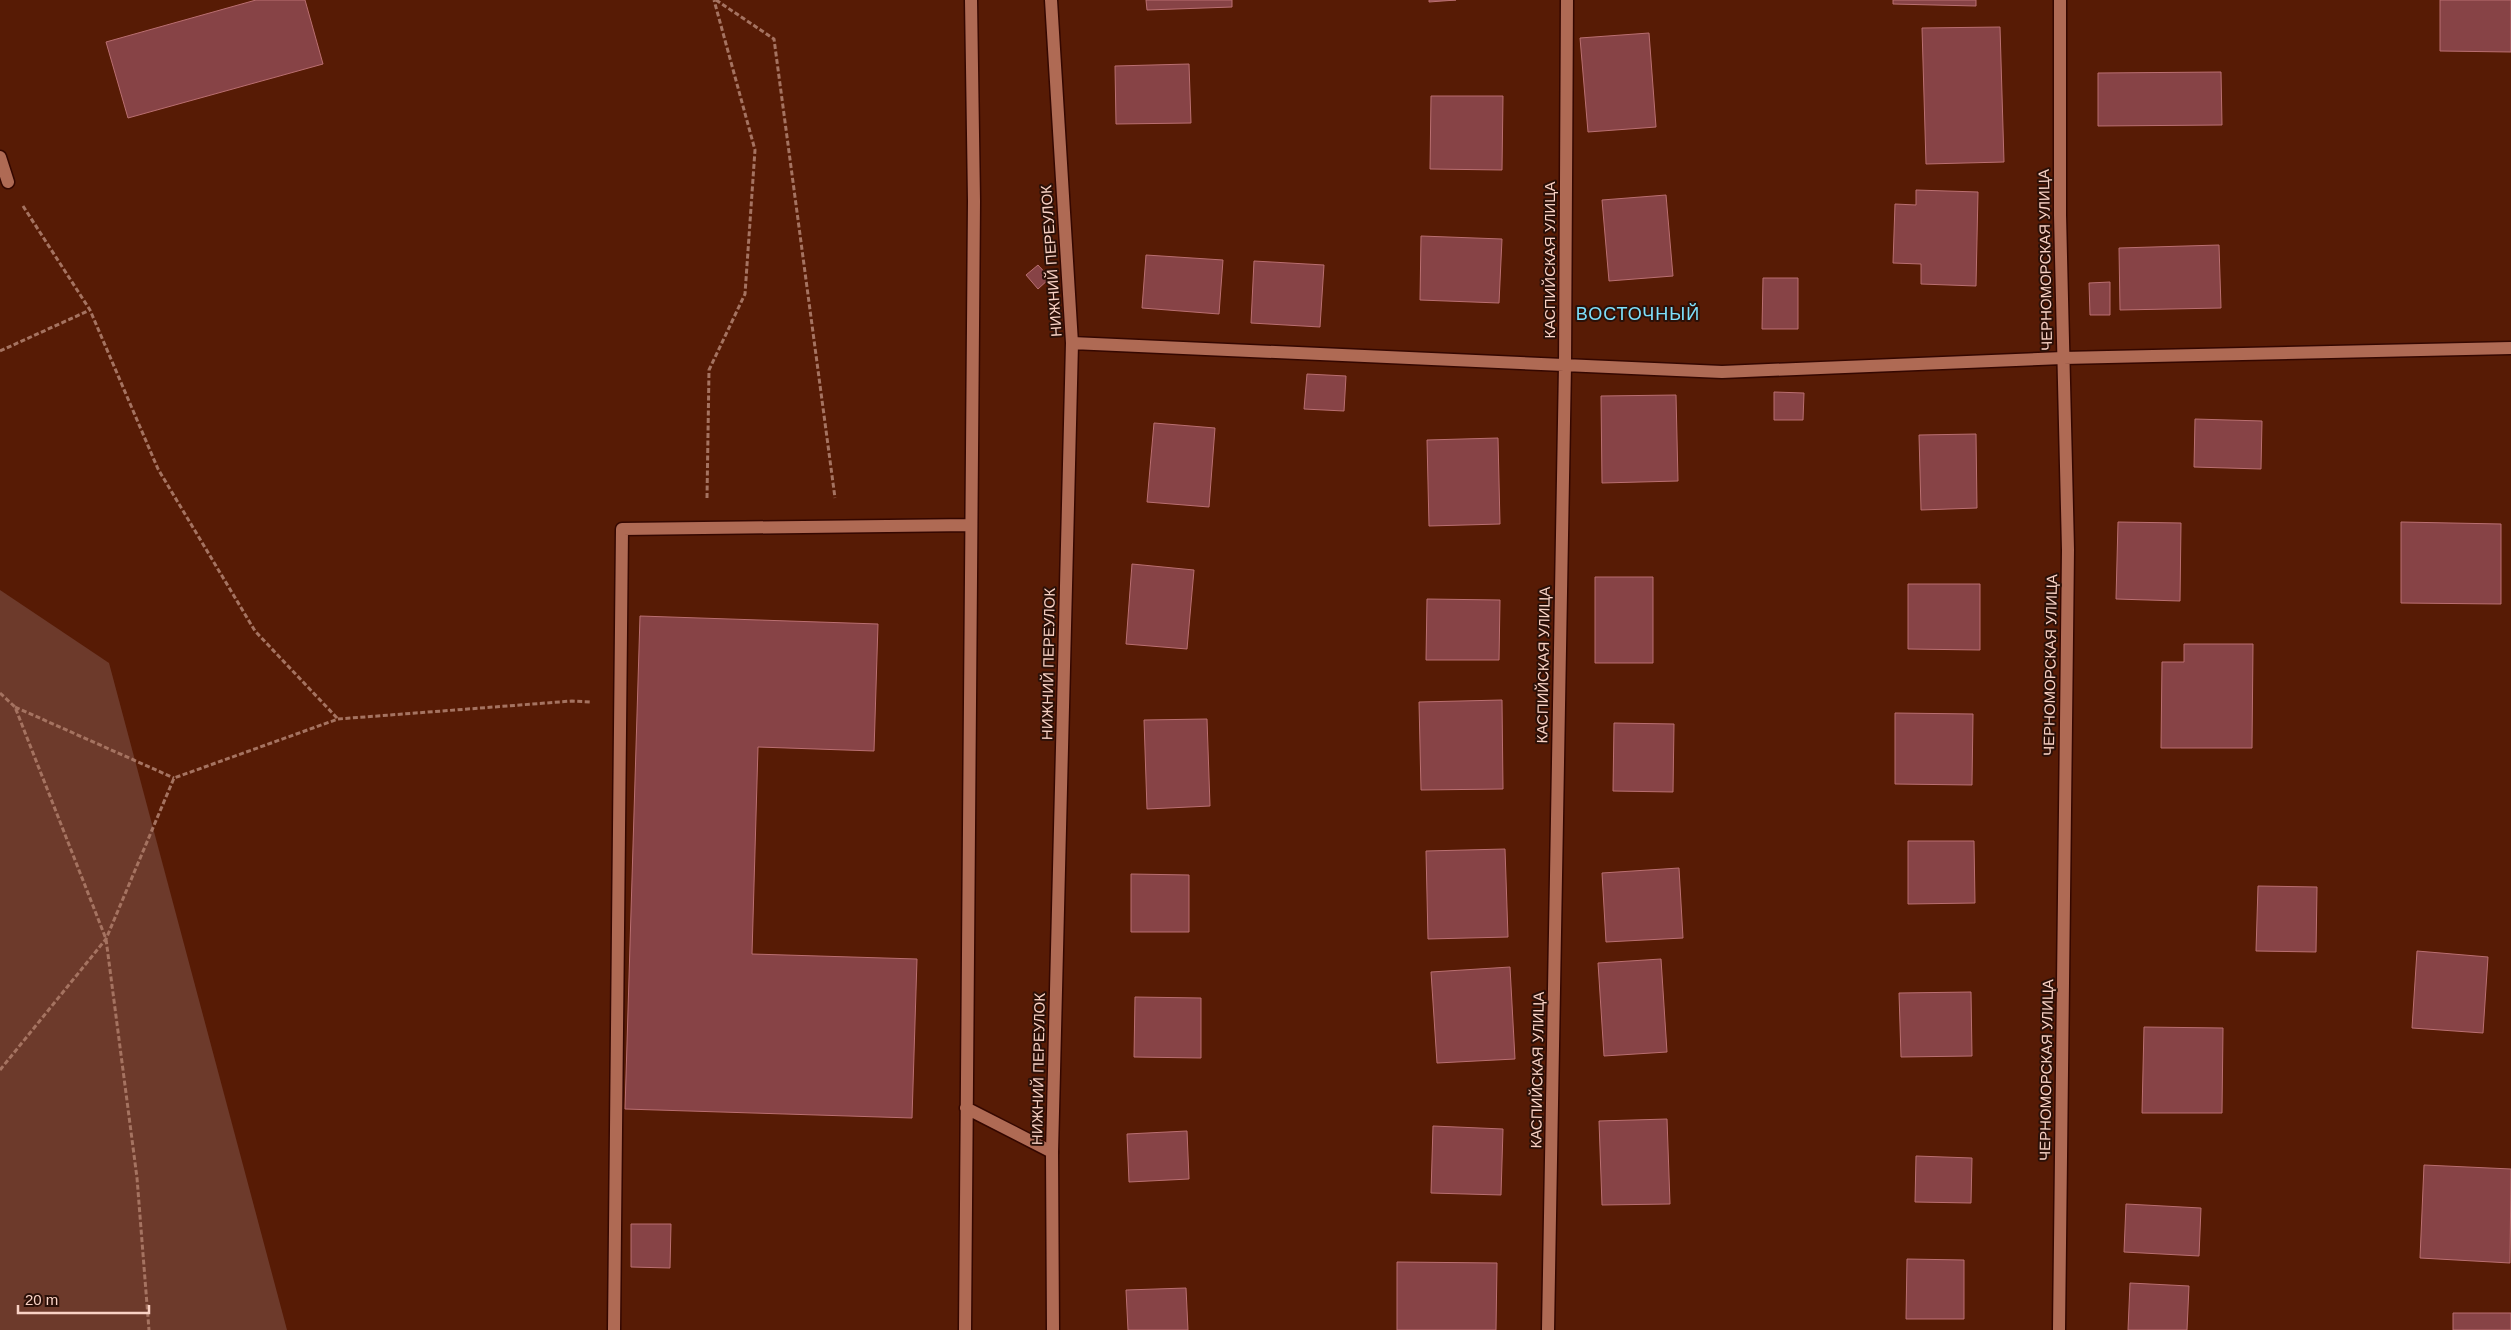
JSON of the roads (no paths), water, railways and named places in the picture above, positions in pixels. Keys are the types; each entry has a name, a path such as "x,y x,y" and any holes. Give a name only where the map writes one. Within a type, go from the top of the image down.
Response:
{"street":[{"path":"965,1330 974,201 971,0"},
{"name":"НИЖНИЙ ПЕРЕУЛОК","path":"1051,0 1072,343 1052,1152 1052,1330"},
{"name":"КАСПИЙСКАЯ УЛИЦА","path":"1548,1330 1564,365 1567,0"},
{"name":"ЧЕРНОМОРСКАЯ УЛИЦА","path":"2059,1330 2068,550 2060,214 2060,0"},
{"path":"0,157 8,182"},
{"path":"1072,343 1722,372 2063,358 2511,348"},
{"path":"614,1330 622,529 971,525"},
{"path":"966,1108 1052,1152"}],"district":[{"name":"ВОСТОЧНЫЙ","path":"1638,314"}]}
